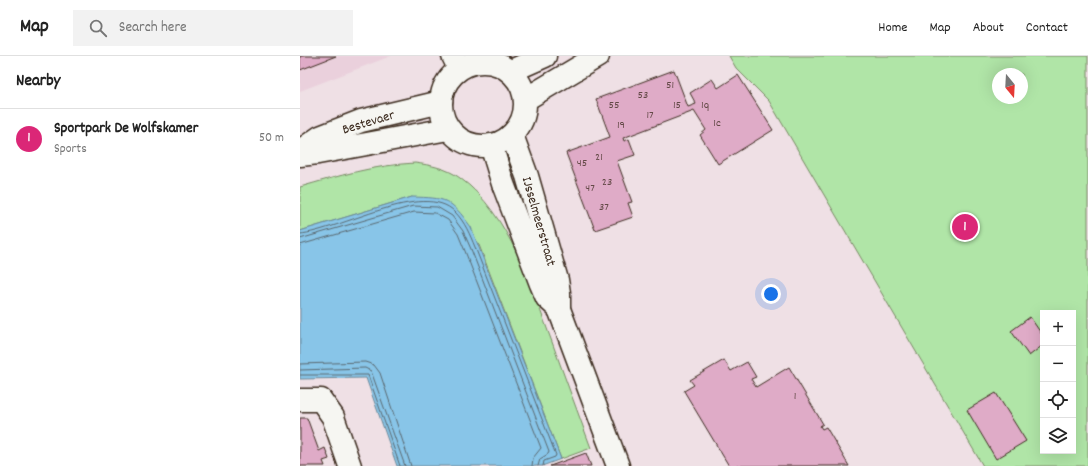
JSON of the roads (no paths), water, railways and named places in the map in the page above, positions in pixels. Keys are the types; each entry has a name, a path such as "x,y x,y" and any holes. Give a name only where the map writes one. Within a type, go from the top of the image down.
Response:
{"street":[{"path":"511,71 545,56"},
{"path":"526,99 598,56"},
{"path":"485,61 499,64 511,71 520,82 526,99 524,116 516,132 501,143 482,147 463,142 448,129 441,110 441,94 456,62 485,61"},
{"name":"Bestevaer","path":"300,151 320,137 361,121 441,102"},
{"name":"Bestevaer","path":"300,155 448,129"},
{"name":"IJsselmeerstraat","path":"512,134 527,176 557,280 559,309 618,466"},
{"name":"IJsselmeerstraat","path":"491,145 503,184 541,284 547,298 559,309"},
{"path":"300,400 321,400 333,417 350,466"}],"water":[{"path":"412,197 440,199 452,205 458,210 471,227 561,459 542,466 397,466 366,378 300,379 300,231"}],"place":[{"name":"Sportpark De Wolfskamer","path":"965,227"}]}
